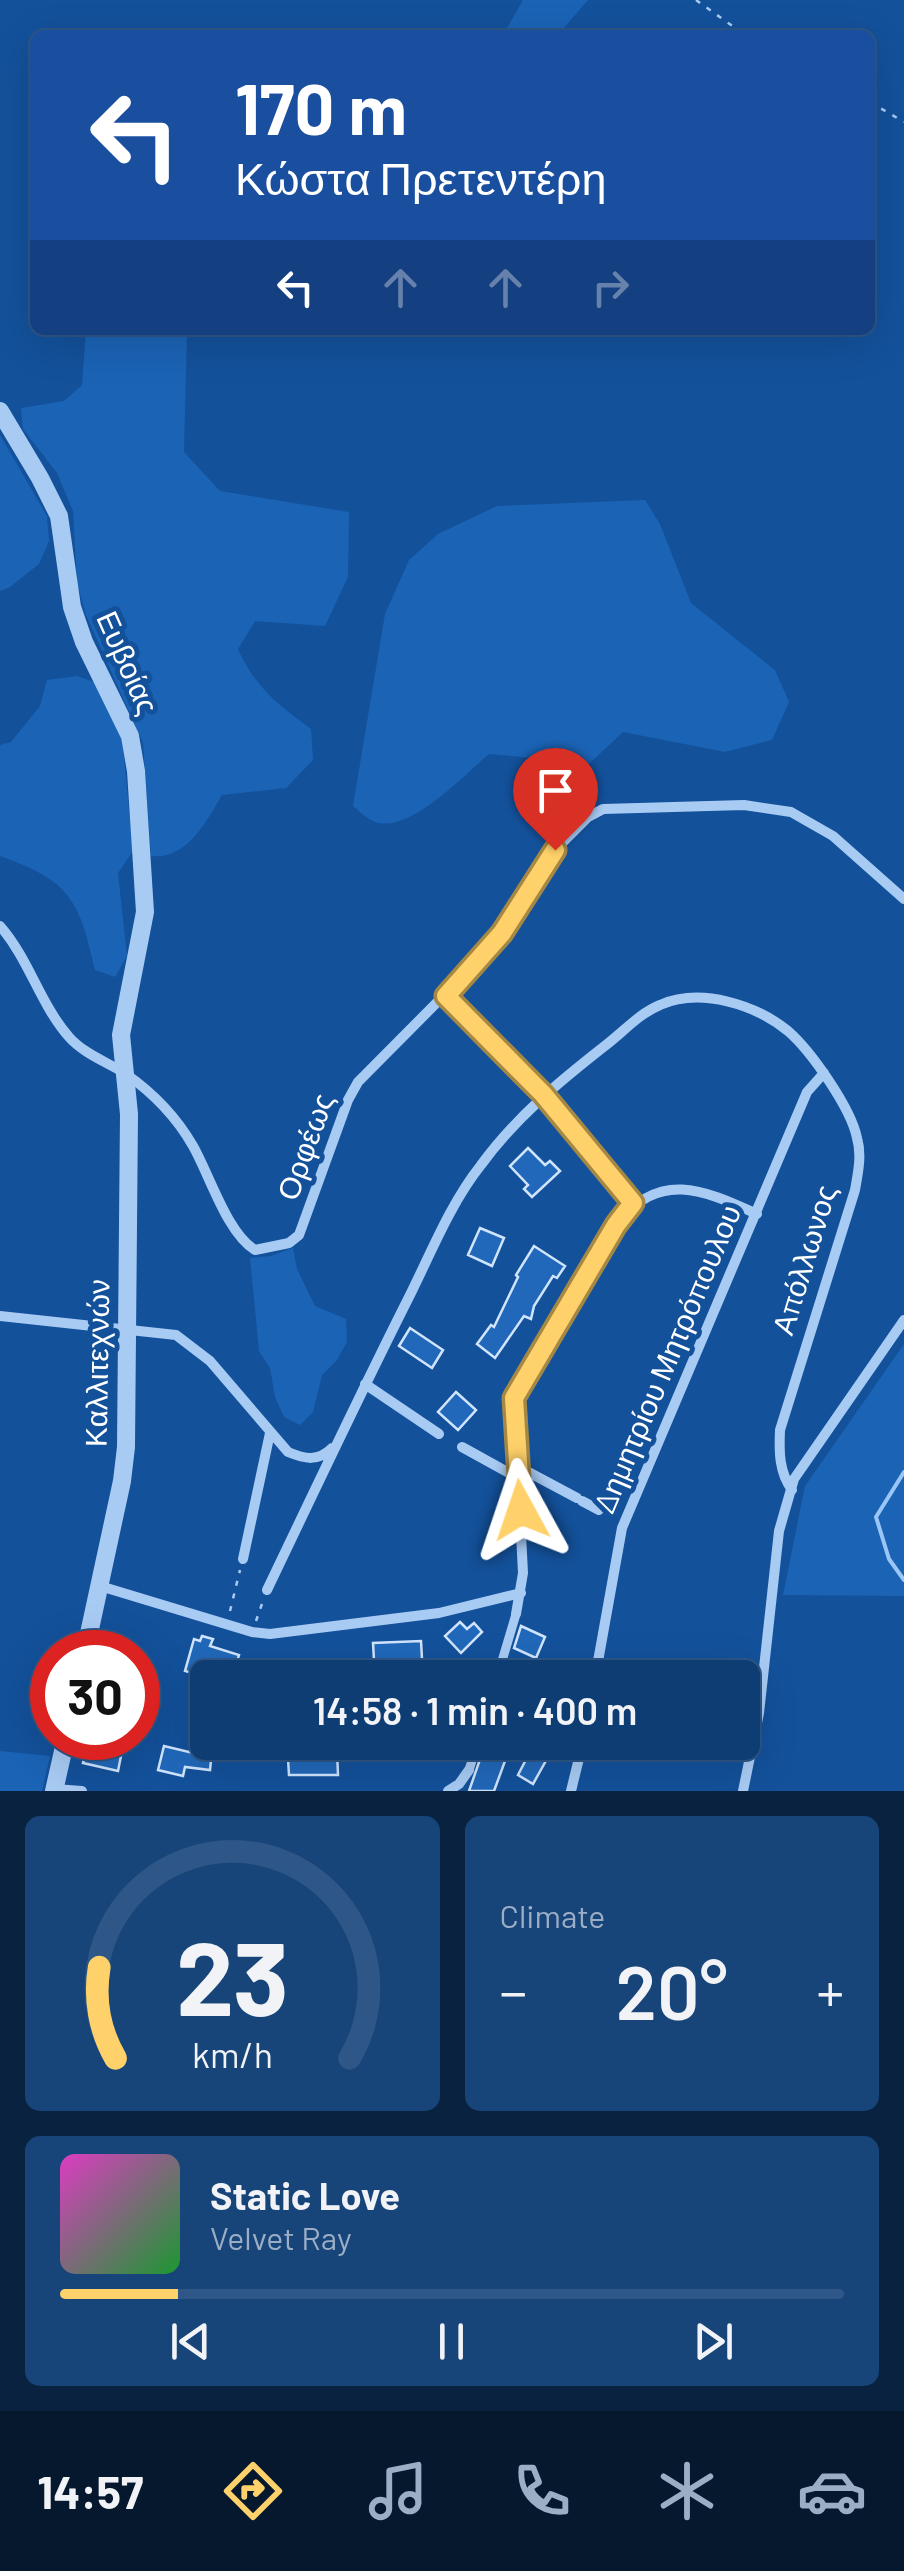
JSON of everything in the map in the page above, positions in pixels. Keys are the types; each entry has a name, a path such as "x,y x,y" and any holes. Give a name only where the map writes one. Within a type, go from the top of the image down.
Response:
{"street":[{"name":"Ευβοίας","path":"0,411 58,516 72,607 84,642 130,736 146,912 121,1035 122,1072"},
{"name":"Ορφέως","path":"0,926 71,1039 156,1098 184,1130 243,1243 255,1250 290,1244 298,1235 358,1082 446,996 502,933 555,850 588,817 604,809 744,806 790,812 832,836 904,899"},
{"path":"446,996 543,1094 633,1203"},
{"name":"Απόλλωνος","path":"267,1590 365,1384 464,1190 496,1146 543,1094 661,1004 689,998 748,1007 777,1022 804,1045 824,1073 857,1136 855,1190 780,1430 783,1478 792,1490"},
{"name":"Καλλιτεχνών","path":"89,1630 126,1447 129,1114 122,1072"},
{"name":"Δημητρίου Μητρόπουλου","path":"598,1660 622,1528 806,1092 824,1073"},
{"path":"502,1660 521,1593 520,1479 514,1398 616,1225 633,1203 654,1192 674,1188 702,1191 757,1214"},
{"path":"0,1316 176,1335 210,1361 288,1452 301,1458 316,1458 338,1442"},
{"path":"743,1791 760,1713 780,1531 792,1490 804,1461 904,1320"},
{"path":"365,1384 438,1434"},
{"path":"243,1559 270,1432"},
{"path":"462,1448 520,1479"},
{"path":"517,1466 599,1510"},
{"path":"100,1586 226,1625 270,1634 439,1613 521,1593"},
{"path":"61,1760 54,1790 82,1791"},
{"path":"448,1791 460,1784 472,1760"},
{"path":"571,1791 579,1760"}],"path":[{"path":"696,0 737,30"},
{"path":"875,105 904,122"},
{"path":"226,1625 243,1559"},
{"path":"252,1632 267,1590"}],"shaded area":[{"path":"523,0 588,0 562,30 506,30"},
{"path":"86,335 187,335 184,452 220,491 349,512 348,577 325,626 255,621 238,649 268,694 311,729 313,760 286,788 222,795 194,837 164,856 151,856 143,743 86,615 77,583 73,511 57,473 23,429 21,408 64,401 82,385"},
{"path":"0,435 47,516 49,541 39,564 0,591"},
{"path":"645,500 660,524 691,603 775,670 789,702 772,740 725,752 623,732 590,763 489,754 450,789 402,820 387,824 373,821 353,806 385,614 409,560 438,534 497,506"},
{"path":"77,676 97,683 122,736 133,851 118,873 127,956 115,977 95,970 76,909 57,884 0,856 0,745 11,742 40,706 47,680"},
{"path":"293,1248 297,1269 315,1306 346,1319 347,1342 322,1375 313,1412 300,1425 284,1417 275,1397 270,1368 259,1351 250,1258"},
{"path":"904,1344 904,1596 783,1595 805,1486"},
{"path":"0,1751 30,1754 30,1760 49,1760 42,1791 0,1791"}],"building":[{"path":"528,1148 545,1165 550,1161 560,1171 532,1197 524,1189 528,1185 510,1166"},
{"path":"480,1228 504,1238 492,1266 468,1255"},
{"path":"534,1246 565,1266 557,1278 553,1276 534,1306 531,1319 524,1316 495,1358 477,1344 491,1325 494,1327 516,1275"},
{"path":"410,1328 443,1350 432,1368 399,1346"},
{"path":"456,1392 476,1410 458,1430 438,1412"},
{"path":"460,1622 467,1629 474,1623 482,1632 461,1653 445,1636"},
{"path":"521,1626 545,1637 536,1658 514,1648"},
{"path":"202,1636 213,1639 210,1646 239,1655 237,1660 190,1660 190,1672 185,1671 194,1639 200,1641"},
{"path":"421,1641 422,1660 374,1660 373,1643"},
{"path":"164,1746 190,1752 190,1760 211,1760 210,1770 185,1767 183,1776 158,1770"},
{"path":"84,1760 120,1760 118,1771 83,1763"},
{"path":"288,1760 337,1760 338,1775 289,1775"},
{"path":"480,1760 505,1760 494,1791 469,1791"},
{"path":"526,1760 546,1760 533,1784 518,1775"}],"waterway":[{"path":"904,1472 876,1517 889,1559 904,1580"}],"route":[{"path":"521,1510 514,1398 616,1225 633,1203 543,1094 446,996 502,933 555,850"}]}
